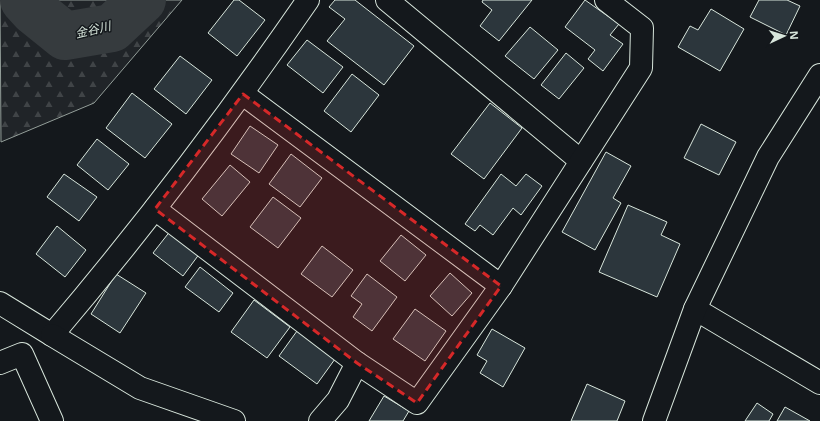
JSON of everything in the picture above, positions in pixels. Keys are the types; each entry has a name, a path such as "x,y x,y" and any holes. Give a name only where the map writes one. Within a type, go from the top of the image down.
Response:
{"street":[{"path":"52,335 155,209 243,94 308,0"},
{"path":"387,0 581,161"},
{"path":"155,209 357,363 417,403 501,286 641,68 642,28 606,0"},
{"path":"654,421 695,309 768,157 820,75"},
{"path":"243,94 501,286"},
{"path":"0,303 140,388 234,421"},
{"path":"695,309 820,383"},
{"path":"0,363 22,354 52,421"},
{"path":"320,421 338,400 357,363"}],"highlighted area":[{"path":"243,94 501,286 417,403 357,363 155,209"}],"green space":[{"path":"0,0 182,0 94,103 1,142"}],"building":[{"path":"234,0 239,0 265,20 237,56 208,33"},
{"path":"335,0 355,0 414,46 384,85 327,41 345,19 329,7"},
{"path":"483,0 532,0 499,41 480,26 492,10 482,2"},
{"path":"585,0 619,24 610,35 623,44 603,71 588,59 595,50 565,27"},
{"path":"759,0 787,0 800,6 786,35 750,17"},
{"path":"711,9 744,29 720,71 678,47 690,26 698,30"},
{"path":"530,27 558,50 534,79 505,56"},
{"path":"307,40 343,67 323,93 287,65"},
{"path":"566,53 584,68 559,99 541,85"},
{"path":"180,56 212,80 186,114 154,89"},
{"path":"352,74 379,95 351,132 324,111"},
{"path":"132,93 172,124 145,158 106,128"},
{"path":"490,103 522,128 484,179 451,154"},
{"path":"701,124 736,142 719,175 684,158"},
{"path":"250,126 278,145 259,173 231,154"},
{"path":"97,139 129,164 108,190 77,165"},
{"path":"606,152 631,166 613,198 621,203 595,250 562,232"},
{"path":"291,154 322,178 300,207 269,184"},
{"path":"230,165 250,182 222,216 202,199"},
{"path":"64,174 97,197 79,221 47,197"},
{"path":"501,174 516,186 526,174 542,186 521,215 513,208 493,235 480,225 475,231 465,224"},
{"path":"273,197 301,218 278,248 250,227"},
{"path":"628,205 667,222 661,235 680,244 657,297 599,272"},
{"path":"57,226 86,250 65,277 36,254"},
{"path":"171,230 200,253 183,276 153,253"},
{"path":"401,235 426,255 405,281 380,261"},
{"path":"322,246 353,270 332,297 301,274"},
{"path":"200,267 233,293 219,312 185,287"},
{"path":"450,273 472,293 452,316 430,296"},
{"path":"116,274 146,293 120,333 91,314"},
{"path":"367,274 397,297 372,331 353,317 362,304 351,296"},
{"path":"254,300 290,327 267,358 231,332"},
{"path":"415,309 446,331 425,361 393,339"},
{"path":"492,329 525,348 503,387 480,373 487,361 477,355"},
{"path":"297,331 335,359 317,384 279,356"},
{"path":"587,384 625,401 617,421 571,421"},
{"path":"384,396 409,411 403,421 369,421"},
{"path":"757,403 773,414 769,421 745,421"},
{"path":"785,407 810,421 777,421"}],"waterway":[{"name":"金谷川","path":"24,0 34,11 65,36 112,28 142,0"}]}
